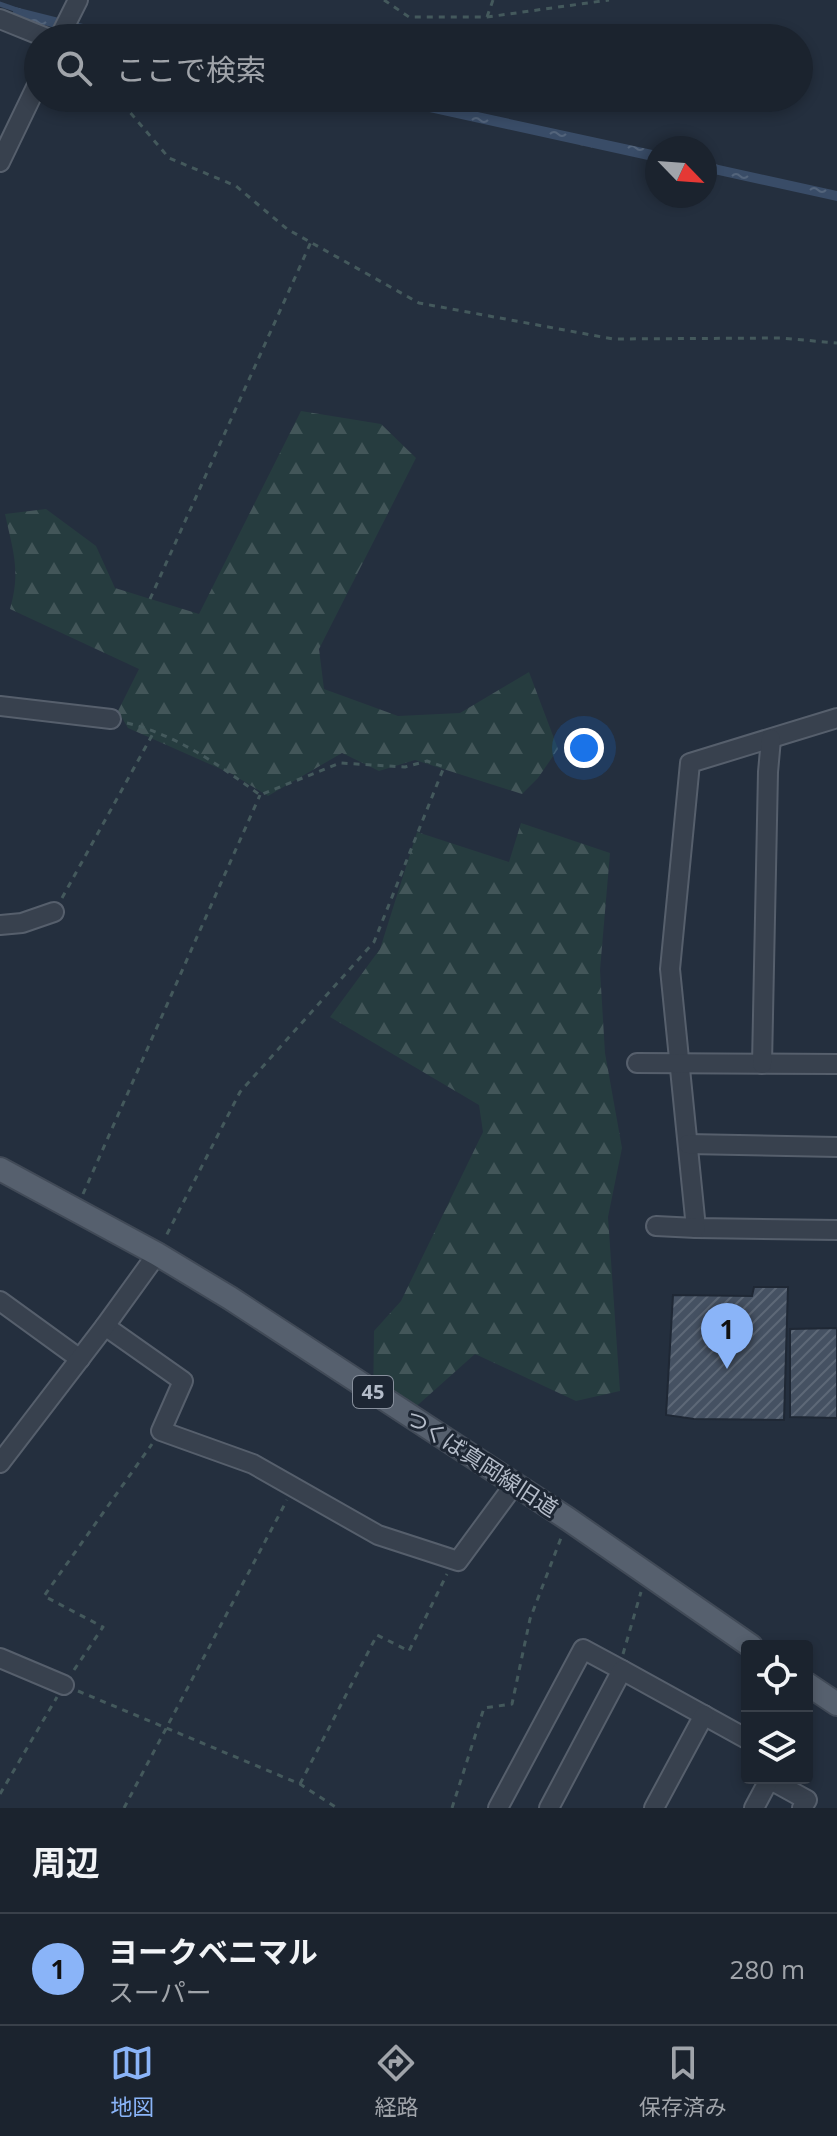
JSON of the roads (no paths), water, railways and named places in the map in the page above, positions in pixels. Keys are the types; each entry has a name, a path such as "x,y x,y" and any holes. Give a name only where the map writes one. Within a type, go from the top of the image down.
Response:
{"main road":[{"name":"つくば真岡線旧道","path":"0,1169 157,1254 243,1307 568,1519 742,1640"},
{"path":"813,1688 837,1704"}],"street":[{"path":"66,24 78,0"},
{"path":"0,19 24,29"},
{"path":"0,162 24,112"},
{"path":"0,706 111,719"},
{"path":"696,1228 670,969 690,763 837,718"},
{"path":"762,1064 771,739"},
{"path":"0,925 22,923 54,912"},
{"path":"637,1063 837,1064"},
{"path":"688,1144 837,1147"},
{"path":"656,1226 837,1230"},
{"path":"0,1463 157,1254"},
{"path":"0,1301 80,1359"},
{"path":"105,1326 183,1381 161,1431 253,1464 378,1535 458,1561 514,1485"},
{"path":"498,1808 583,1649 741,1736"},
{"path":"0,1658 64,1685"},
{"path":"549,1808 622,1670"},
{"path":"654,1808 704,1715"},
{"path":"754,1808 766,1784"},
{"path":"778,1784 807,1800 802,1808"}],"water":[{"path":"15,7 83,24 40,24 11,16"},
{"path":"430,112 477,112 645,148 645,159"},
{"path":"717,165 837,191 837,201 717,175"}],"waterway":[{"path":"0,4 20,11"}],"place":[{"name":"ヨークベニマル","path":"727,1369"}]}
